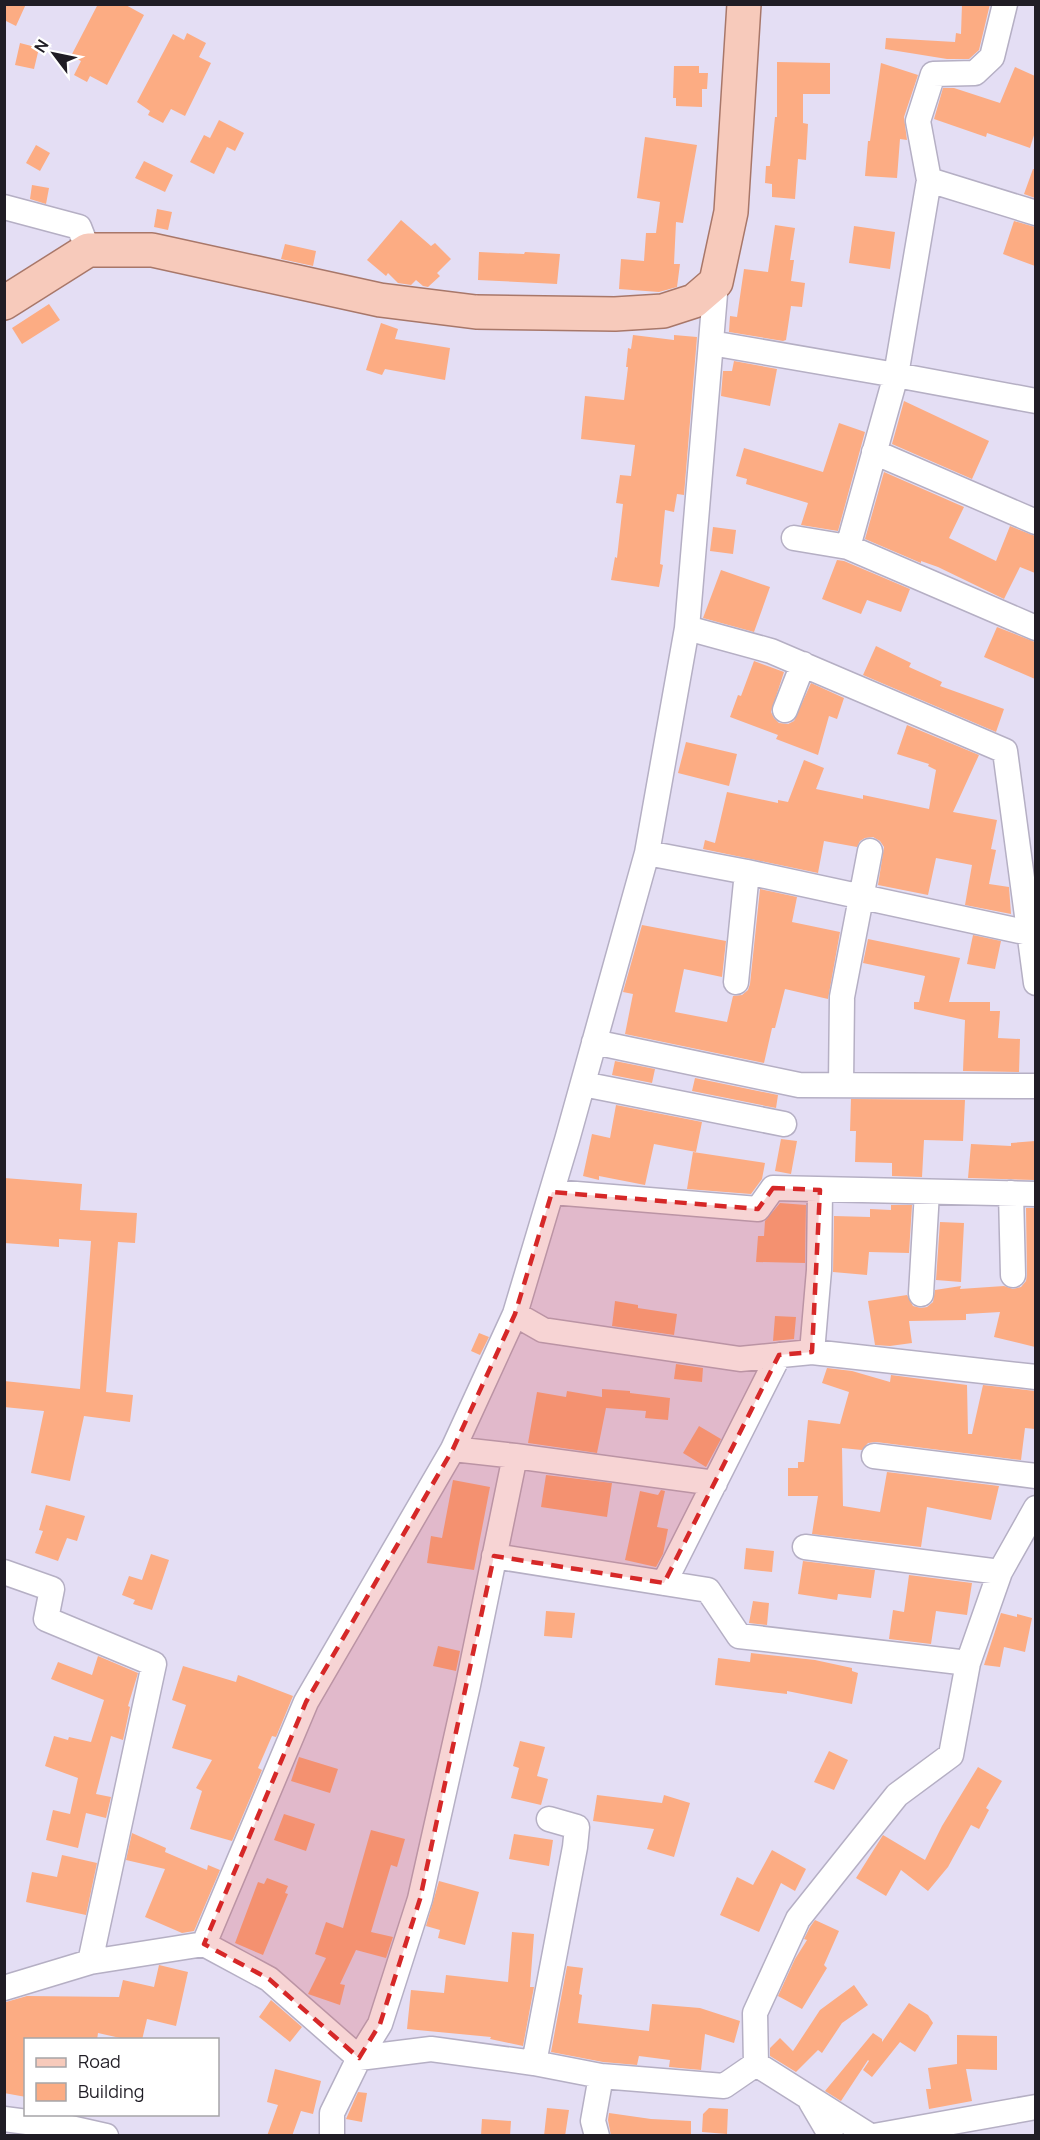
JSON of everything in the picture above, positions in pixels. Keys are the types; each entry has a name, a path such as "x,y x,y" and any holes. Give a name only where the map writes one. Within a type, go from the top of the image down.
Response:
{"main road":[{"path":"4,303 88,250 152,250 380,300 476,312 615,314 663,311 694,301 716,282 731,212 744,4"}],"street":[{"path":"848,547 896,375 929,180 918,121 933,74 975,73 992,57 1005,4"},
{"path":"929,180 1035,213"},
{"path":"4,207 79,227 88,250"},
{"path":"204,1944 306,1702 453,1449 514,1314 552,1192 647,853 687,628 716,282"},
{"path":"711,343 1035,401"},
{"path":"874,452 1035,522"},
{"path":"794,538 848,547 1035,628"},
{"path":"687,628 771,651 1005,751 1035,983"},
{"path":"786,710 803,664"},
{"path":"840,1085 842,997 870,851"},
{"path":"647,853 747,872 1029,933"},
{"path":"736,982 747,872"},
{"path":"594,1042 799,1085 1035,1086"},
{"path":"583,1084 784,1124"},
{"path":"552,1192 758,1209 773,1188 1035,1194"},
{"path":"812,1352 819,1270 820,1190"},
{"path":"921,1294 927,1192"},
{"path":"1011,1193 1012,1275"},
{"path":"514,1314 543,1330 740,1359 812,1352 1035,1377"},
{"path":"664,1583 778,1355"},
{"path":"453,1449 715,1483"},
{"path":"332,2136 332,2113 359,2058 380,2024 420,1899 468,1685 515,1456"},
{"path":"874,1456 1035,1476"},
{"path":"756,2064 756,2013 798,1920 897,1795 951,1755 968,1664 1000,1572 1035,1508"},
{"path":"805,1547 1000,1572"},
{"path":"494,1556 708,1590 739,1636 968,1664"},
{"path":"4,1572 52,1589 46,1619 154,1664 90,1962"},
{"path":"534,2063 577,1827 549,1819"},
{"path":"4,1988 90,1962 204,1944 269,1979 359,2058 431,2049 534,2063 601,2076 724,2086 756,2064"},
{"path":"756,2064 872,2136 1035,2107"},
{"path":"597,2136 593,2121 601,2076"},
{"path":"808,2097 831,2136"},
{"path":"4,2119 66,2127 106,2136"}],"highlighted area":[{"path":"773,1188 820,1190 812,1352 779,1355 664,1583 494,1556 420,1899 380,2024 359,2058 269,1979 204,1944 306,1702 453,1449 515,1314 552,1192 758,1209"}],"building":[{"path":"4,4 26,4 16,26 4,20"},
{"path":"98,4 124,4 144,15 107,85 90,76 87,82 74,75 81,61 71,56"},
{"path":"962,4 990,4 979,50 969,59 947,59 885,49 886,38 955,42 956,33 961,34"},
{"path":"187,33 206,43 199,57 211,63 185,116 171,109 163,123 148,115 150,111 137,102 173,34 184,40"},
{"path":"20,43 39,48 34,69 15,65"},
{"path":"777,62 830,63 830,94 803,94 803,123 808,124 806,160 798,159 795,199 772,197 772,184 765,183 766,166 770,166 775,117 777,117"},
{"path":"881,63 918,75 904,117 907,140 900,139 897,178 865,176 868,141 870,141"},
{"path":"674,66 699,66 699,73 708,73 707,89 702,89 702,107 676,106 676,98 673,98"},
{"path":"1015,67 1035,76 1035,132 1030,148 987,133 986,137 934,119 943,88 954,88 1000,103"},
{"path":"219,120 244,133 235,151 227,147 214,174 190,162 204,135 210,138"},
{"path":"645,137 697,145 683,223 676,222 674,264 680,264 677,287 659,292 619,289 621,259 644,261 646,233 656,233 660,202 637,198"},
{"path":"36,145 50,153 40,171 26,163"},
{"path":"144,161 173,175 165,192 135,178"},
{"path":"1033,169 1035,169 1035,198 1024,194"},
{"path":"32,185 49,188 46,204 30,199"},
{"path":"157,209 172,212 168,230 154,227"},
{"path":"401,220 431,246 435,243 451,259 437,273 440,276 428,287 416,280 411,285 398,283 388,273 386,276 367,260"},
{"path":"1014,221 1035,227 1035,266 1003,254"},
{"path":"775,225 795,228 790,260 794,260 791,281 805,283 802,307 791,306 786,340 729,332 730,316 737,317 744,269 768,272"},
{"path":"854,226 895,232 890,269 849,263"},
{"path":"285,244 316,251 313,266 281,259"},
{"path":"479,252 560,254 557,284 478,280"},
{"path":"49,304 60,320 22,344 12,328"},
{"path":"381,323 398,329 395,339 450,348 445,380 385,369 382,375 366,370"},
{"path":"633,335 674,340 674,335 697,337 684,495 677,494 674,512 665,510 660,564 663,565 659,587 611,580 615,557 617,558 623,504 616,503 620,475 631,476 635,445 581,439 585,396 624,400 628,348 631,349"},
{"path":"734,361 777,369 770,406 721,396 723,371 732,371"},
{"path":"904,401 989,441 972,479 892,444"},
{"path":"839,423 865,432 838,531 801,525 808,503 746,484 747,479 736,476 744,448 823,472"},
{"path":"884,472 964,507 949,538 996,561 1010,526 1035,536 1035,573 1020,567 1004,599 938,567 921,561 921,563 865,539"},
{"path":"713,527 736,530 733,554 710,551"},
{"path":"837,560 910,589 901,612 867,600 861,614 822,599"},
{"path":"721,570 770,587 754,632 703,618"},
{"path":"997,627 1035,642 1035,679 984,657"},
{"path":"876,646 911,663 909,667 942,682 940,686 1004,709 996,732 863,675"},
{"path":"754,661 784,672 771,712 779,723 788,724 794,721 811,683 844,698 837,719 829,716 818,755 776,739 778,735 730,717 738,695 741,696"},
{"path":"907,725 979,755 953,812 997,820 991,849 996,850 989,884 1009,887 1011,914 965,905 972,865 936,858 928,895 878,885 884,847 873,837 860,841 857,847 824,841 818,873 703,849 705,840 715,843 727,792 778,803 778,800 788,802 804,760 824,768 816,789 863,799 863,795 929,809 936,770 928,766 929,764 897,754"},
{"path":"686,742 737,754 729,786 678,773"},
{"path":"760,889 797,897 792,922 840,932 828,999 785,989 775,1028 772,1028 764,1063 625,1034 633,994 623,992 642,925 726,941 722,977 684,969 675,1012 727,1022 733,996 742,995 748,990 750,984"},
{"path":"973,935 1001,941 995,969 967,964"},
{"path":"868,939 960,958 949,1002 990,1002 990,1011 1000,1011 998,1038 1020,1039 1019,1072 963,1071 965,1020 914,1009 914,1002 919,1002 925,976 863,963"},
{"path":"615,1061 655,1069 652,1083 612,1075"},
{"path":"695,1078 778,1095 776,1108 692,1091"},
{"path":"851,1099 965,1100 963,1141 924,1140 922,1177 892,1176 892,1163 855,1162 856,1131 850,1131"},
{"path":"616,1105 702,1122 696,1152 654,1144 645,1185 599,1176 599,1180 583,1176 592,1134 610,1138"},
{"path":"781,1139 797,1141 791,1174 775,1171"},
{"path":"1035,1141 1035,1180 968,1178 971,1144 1011,1146 1011,1143"},
{"path":"693,1152 765,1163 762,1179 751,1194 687,1189"},
{"path":"4,1178 82,1184 80,1210 137,1213 135,1243 118,1242 106,1392 133,1395 130,1422 84,1416 70,1481 31,1473 44,1411 4,1407 4,1381 80,1389 91,1241 59,1239 59,1247 4,1243"},
{"path":"780,1203 806,1205 805,1263 756,1262 758,1236 764,1236 765,1221"},
{"path":"891,1205 912,1205 909,1253 869,1252 867,1275 833,1272 834,1216 870,1217 870,1209 891,1210"},
{"path":"1026,1208 1035,1208 1035,1347 994,1337 1000,1312 966,1314 966,1320 909,1321 912,1343 890,1346 875,1345 868,1301 907,1295 913,1306 921,1308 933,1302 935,1290 961,1286 960,1289 1021,1287 1027,1275"},
{"path":"940,1222 964,1223 961,1282 936,1280"},
{"path":"615,1301 638,1305 638,1308 677,1314 674,1335 612,1326"},
{"path":"775,1316 796,1317 794,1339 773,1341"},
{"path":"479,1333 489,1337 480,1355 471,1351"},
{"path":"676,1364 703,1368 702,1382 674,1379"},
{"path":"827,1368 852,1371 890,1382 891,1375 967,1385 968,1434 972,1434 983,1385 1035,1391 1035,1429 1025,1428 1021,1460 876,1442 868,1443 862,1450 842,1448 843,1506 880,1512 887,1472 999,1486 991,1520 927,1507 921,1547 812,1534 818,1496 788,1496 788,1468 798,1468 798,1462 804,1462 808,1420 840,1424 849,1392 822,1383"},
{"path":"602,1389 670,1398 668,1420 645,1418 646,1411 606,1408 597,1453 528,1443 537,1392 566,1397 567,1391 602,1397"},
{"path":"699,1426 721,1439 706,1467 683,1453"},
{"path":"546,1475 612,1483 607,1517 541,1507"},
{"path":"453,1480 490,1487 474,1570 427,1563 431,1536 442,1538"},
{"path":"661,1490 665,1491 657,1527 668,1529 663,1554 656,1567 625,1560 640,1491 658,1495"},
{"path":"46,1505 85,1516 77,1541 67,1538 58,1561 35,1553 43,1531 39,1530"},
{"path":"746,1548 774,1551 772,1572 744,1569"},
{"path":"151,1554 169,1560 152,1610 133,1604 135,1600 122,1595 129,1576 142,1580"},
{"path":"803,1561 875,1570 871,1598 838,1594 837,1600 798,1594"},
{"path":"909,1575 972,1583 967,1615 936,1611 931,1644 889,1639 893,1610 904,1612"},
{"path":"753,1601 769,1603 767,1625 749,1623"},
{"path":"546,1611 575,1613 572,1638 544,1636"},
{"path":"1001,1613 1032,1618 1025,1652 1004,1647 1000,1667 984,1665"},
{"path":"438,1646 460,1651 456,1671 433,1666"},
{"path":"751,1653 815,1660 852,1668 852,1671 858,1673 852,1704 787,1691 787,1694 715,1685 718,1658 750,1662"},
{"path":"98,1656 138,1673 128,1706 130,1707 123,1740 111,1736 96,1794 111,1797 106,1818 86,1813 78,1848 46,1840 53,1810 70,1814 78,1778 45,1766 54,1736 91,1742 104,1700 51,1679 58,1662 92,1675"},
{"path":"183,1666 236,1682 238,1675 293,1696 276,1737 272,1736 258,1768 262,1770 232,1841 190,1829 202,1791 196,1788 212,1760 172,1748 186,1705 172,1700"},
{"path":"520,1741 545,1747 537,1776 548,1779 541,1805 511,1798 519,1768 513,1766"},
{"path":"829,1751 848,1760 834,1790 814,1782"},
{"path":"299,1757 338,1769 330,1793 291,1781"},
{"path":"978,1767 1002,1781 986,1808 989,1810 979,1829 971,1825 948,1867 928,1891 901,1870 886,1896 856,1878 883,1835 925,1860 942,1826"},
{"path":"597,1795 662,1803 664,1795 690,1803 674,1857 647,1849 654,1829 593,1821"},
{"path":"284,1814 315,1824 306,1851 274,1840"},
{"path":"371,1830 405,1839 397,1867 391,1865 371,1932 393,1937 386,1958 356,1950 340,1984 345,1985 340,2005 308,1994 326,1958 315,1954 326,1922 343,1928"},
{"path":"132,1833 166,1848 165,1852 207,1870 208,1865 220,1870 194,1931 182,1933 145,1917 165,1869 126,1860"},
{"path":"514,1834 553,1840 549,1866 509,1859"},
{"path":"772,1850 806,1869 795,1891 781,1883 759,1932 720,1915 737,1877 753,1885"},
{"path":"62,1855 97,1863 86,1915 26,1902 32,1872 57,1877"},
{"path":"267,1878 288,1886 285,1893 288,1894 263,1955 235,1943 258,1882 264,1884"},
{"path":"439,1881 479,1892 465,1945 438,1938 440,1930 426,1926"},
{"path":"815,1920 839,1931 824,1965 827,1968 802,2009 778,1996"},
{"path":"512,1932 534,1934 530,1987 534,1987 523,2046 490,2039 491,2037 407,2029 411,1990 444,1993 446,1975 508,1982"},
{"path":"159,1965 188,1972 176,2026 147,2019 142,2038 120,2038 98,2033 97,2038 24,2038 24,2097 4,2093 6,2002 27,1996 119,1997 123,1980 154,1987"},
{"path":"567,1966 583,1968 578,2023 649,2031 652,2004 700,2008 740,2021 734,2043 705,2034 701,2070 669,2067 670,2060 639,2056 637,2065 603,2062 551,2052"},
{"path":"854,1985 868,2005 842,2023 822,2053 818,2050 796,2072 770,2056 770,2048 780,2038 793,2051 820,2010"},
{"path":"271,2000 302,2027 290,2042 259,2017"},
{"path":"909,2003 928,2015 933,2023 915,2052 900,2042 872,2077 863,2070 868,2060 841,2101 825,2091 873,2033 882,2039 882,2042"},
{"path":"957,2035 997,2036 997,2070 966,2069 972,2101 929,2109 926,2089 931,2089 928,2068 957,2064"},
{"path":"275,2069 321,2081 313,2114 301,2111 292,2136 267,2136 278,2105 267,2102"},
{"path":"358,2092 367,2093 362,2122 346,2119"},
{"path":"547,2108 569,2110 565,2136 544,2136"},
{"path":"709,2108 728,2109 727,2134 702,2132 703,2114"},
{"path":"609,2113 651,2119 691,2121 691,2136 611,2136"},
{"path":"482,2119 511,2121 510,2136 481,2136"}]}
